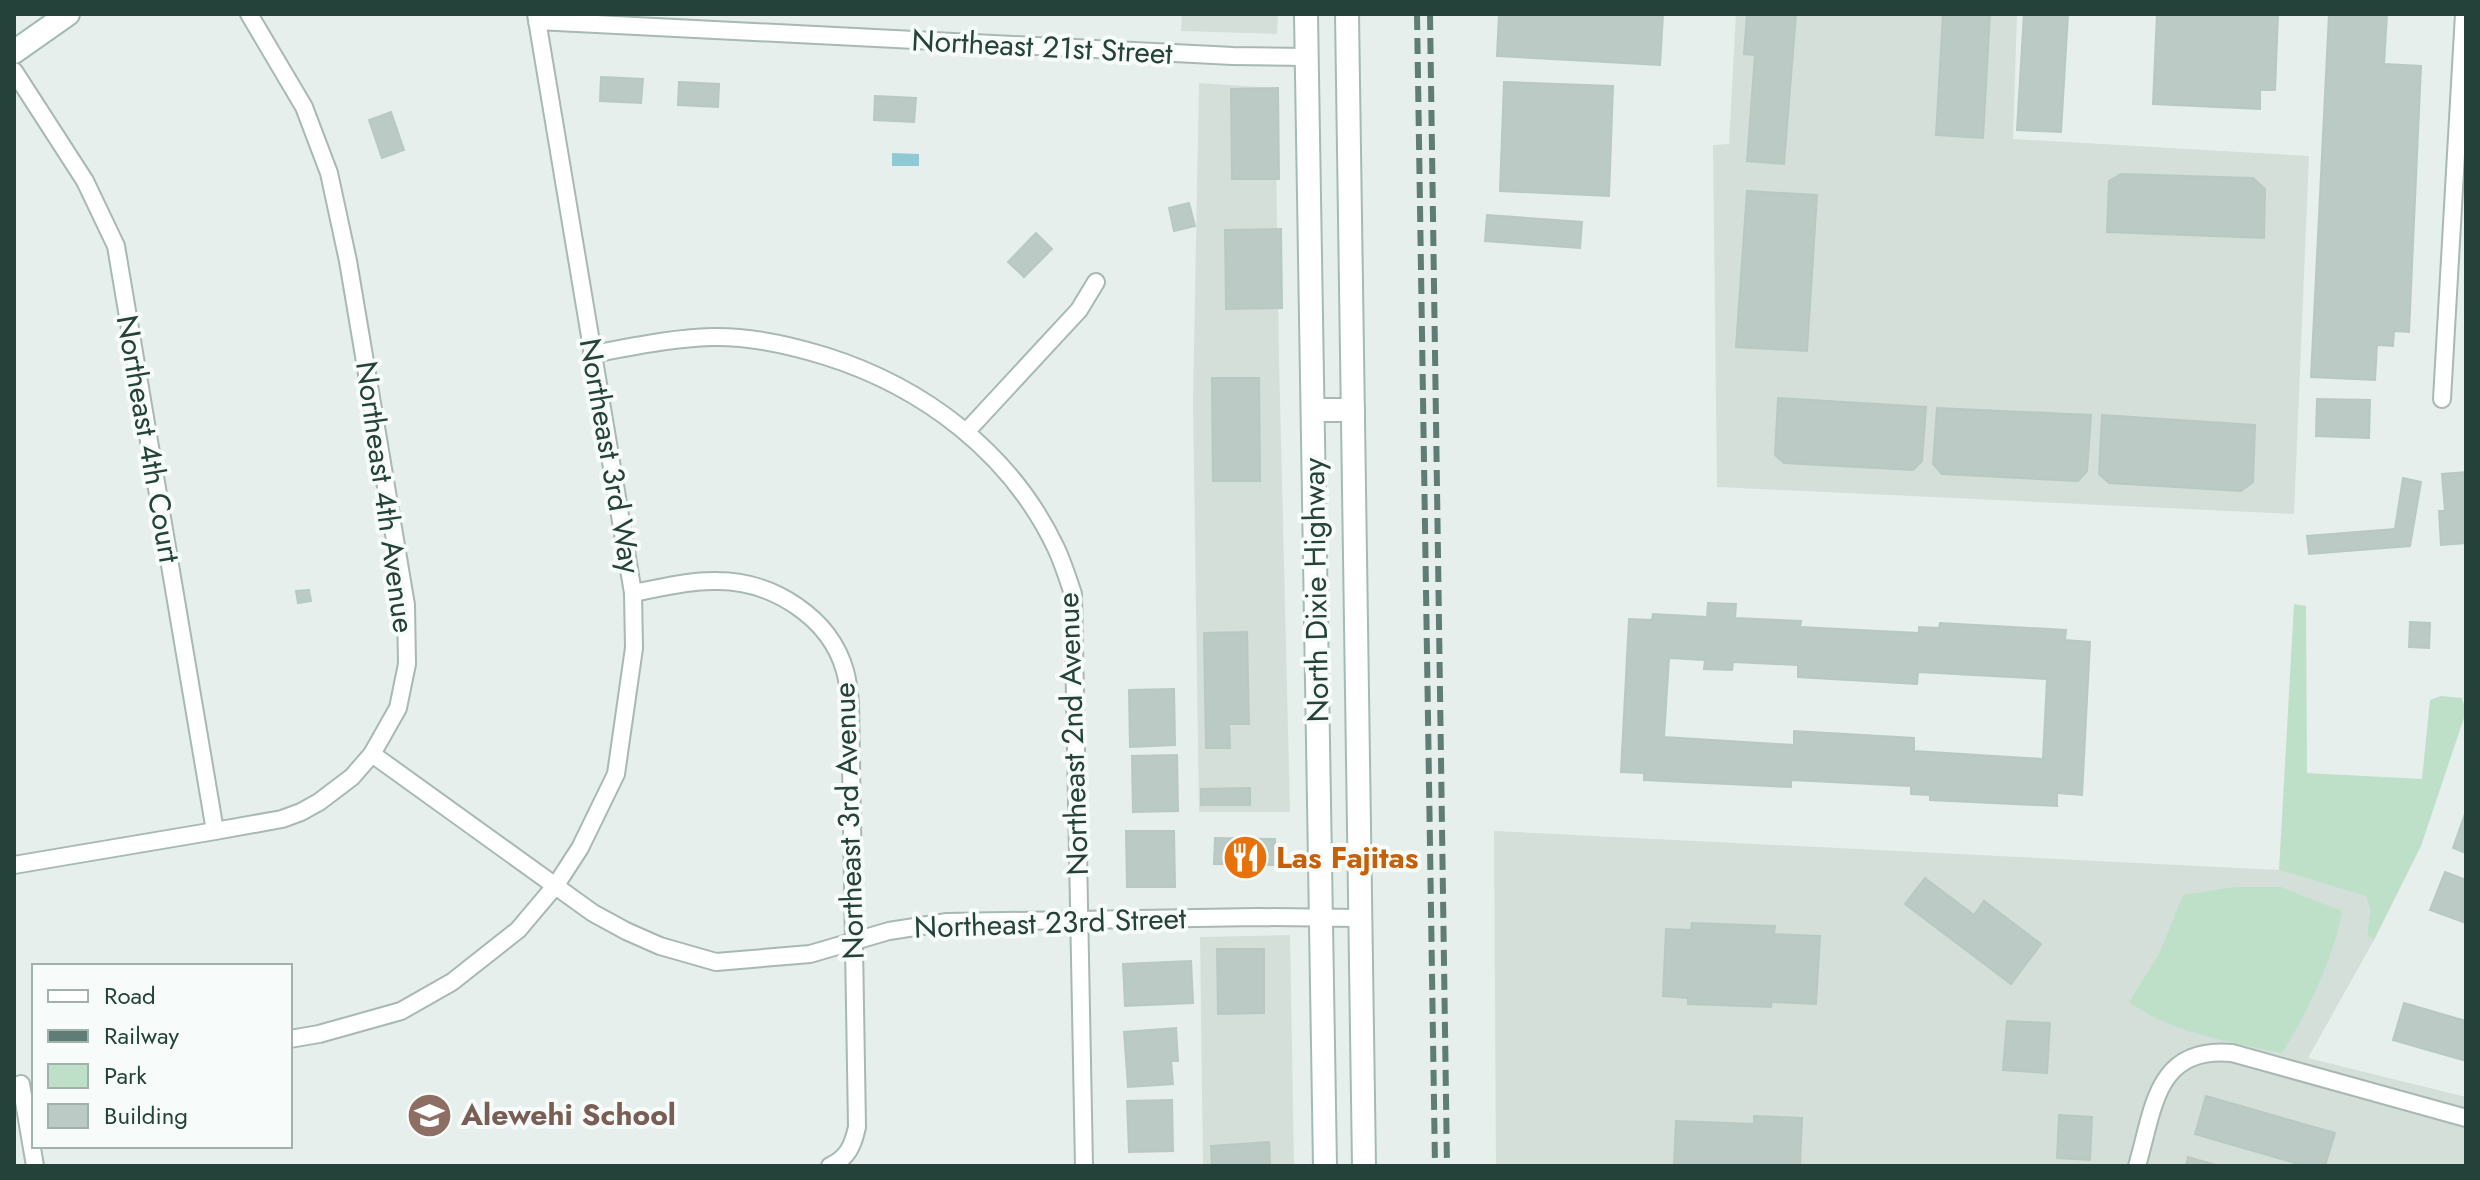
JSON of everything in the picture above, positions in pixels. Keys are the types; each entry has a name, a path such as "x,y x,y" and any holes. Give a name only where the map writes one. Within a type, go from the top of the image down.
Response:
{"main road":[{"path":"14,52 68,14"},
{"name":"North Dixie Highway","path":"1306,14 1325,1166"},
{"name":"North Dixie Highway","path":"1347,14 1364,1166"},
{"path":"1313,410 1353,410"}],"street":[{"name":"Northeast 4th Avenue","path":"14,865 282,819 301,812 337,791 372,754 398,708 407,664 406,605 348,261 329,173 304,107 249,14"},
{"path":"2442,399 2464,14"},
{"name":"Northeast 21st Street","path":"537,18 1220,56 1307,57"},
{"name":"Northeast 3rd Way","path":"292,1039 401,1011 452,982 518,930 556,885 590,829 616,774 634,648 633,593 537,18"},
{"name":"Northeast 4th Court","path":"14,71 85,181 116,246 215,831"},
{"path":"966,432 1079,310 1096,282"},
{"name":"Northeast 2nd Avenue","path":"592,354 645,344 711,337 755,339 820,354 895,382 930,403 966,432 1007,473 1036,511 1056,549 1073,594 1084,1166"},
{"name":"Northeast 3rd Avenue","path":"633,593 715,580 751,584 791,602 814,620 845,669 850,702 857,1127 853,1146 839,1162 830,1166"},
{"name":"Northeast 23rd Street","path":"372,754 593,913 660,946 716,962 810,954 908,927 947,922 1360,918"},
{"path":"2137,1166 2161,1083 2175,1067 2194,1056 2215,1051 2232,1053 2466,1118"},
{"path":"23,1084 32,1146"}],"shaded area":[{"path":"1182,14 1278,14 1277,34 1181,31"},
{"path":"1736,14 2017,14 2013,139 2309,156 2294,514 1717,487 1713,145 1729,144"},
{"path":"1199,83 1275,88 1290,812 1199,812 1193,402"},
{"path":"1494,831 2279,870 2353,891 2366,896 2370,909 2367,936 2374,940 2308,1058 2466,1097 2466,1166 1496,1166"},
{"path":"1290,935 1294,1166 1203,1166 1200,937"}],"green space":[{"path":"2294,604 2306,606 2307,773 2422,779 2430,700 2441,696 2462,698 2466,712 2421,846 2374,940 2367,936 2370,909 2366,896 2279,870"},
{"path":"2235,887 2281,887 2342,911 2319,984 2282,1053 2182,1029 2129,1002 2159,954 2183,895"}],"water":[{"path":"892,153 919,154 919,166 892,166"}],"building":[{"path":"1499,14 1663,14 1660,65 1497,56"},
{"path":"1747,14 1796,14 1784,164 1747,161 1755,55 1744,54"},
{"path":"1943,14 1990,14 1983,138 1936,135"},
{"path":"2024,14 2068,14 2061,132 2017,130"},
{"path":"2157,14 2278,14 2275,90 2260,90 2260,109 2153,104"},
{"path":"2329,14 2387,14 2384,64 2421,66 2409,332 2394,331 2393,346 2377,345 2375,380 2311,377"},
{"path":"601,77 643,79 641,103 600,101"},
{"path":"679,82 719,84 718,107 678,105"},
{"path":"1504,82 1613,86 1609,196 1500,191"},
{"path":"1278,88 1279,179 1232,179 1231,89"},
{"path":"875,96 916,98 914,122 874,120"},
{"path":"391,112 404,150 382,158 369,120"},
{"path":"2121,174 2253,178 2265,189 2264,238 2107,232 2109,181"},
{"path":"1747,191 1817,195 1807,351 1736,347"},
{"path":"1189,203 1195,226 1174,231 1169,208"},
{"path":"1487,215 1582,222 1580,248 1485,241"},
{"path":"1281,229 1282,308 1226,309 1225,230"},
{"path":"1036,233 1052,249 1024,277 1008,262"},
{"path":"1212,378 1259,378 1260,481 1213,481"},
{"path":"1778,398 1926,407 1922,461 1913,470 1784,463 1775,455"},
{"path":"2317,399 2370,400 2369,438 2316,436"},
{"path":"1937,408 2091,415 2087,471 2078,481 1942,474 1933,464"},
{"path":"2102,415 2255,425 2253,482 2241,491 2109,483 2099,474"},
{"path":"2466,472 2466,543 2441,545 2439,511 2445,511 2442,474"},
{"path":"2403,478 2421,482 2410,546 2309,554 2307,536 2395,529"},
{"path":"309,590 311,601 298,603 296,591"},
{"path":"1708,603 1736,604 1735,618 1801,621 1800,627 1919,633 1919,627 1939,628 1940,623 2066,630 2065,640 2090,642 2082,795 2057,793 2057,806 1930,800 1930,795 1911,794 1911,786 1791,780 1791,787 1644,780 1644,773 1621,772 1629,619 1652,620 1653,614 1707,617","holes":["1669,658 1705,660 1704,669 1732,670 1733,662 1798,665 1798,677 1917,684 1918,672 2047,679 2043,759 1914,751 1914,738 1794,731 1794,745 1664,737"]},
{"path":"2410,622 2430,623 2429,648 2409,647"},
{"path":"1247,632 1249,724 1229,724 1230,748 1206,748 1204,633"},
{"path":"1174,689 1175,745 1130,747 1129,690"},
{"path":"1177,755 1178,811 1133,812 1132,756"},
{"path":"1250,788 1250,805 1201,805 1201,789"},
{"path":"2466,811 2466,853 2453,848"},
{"path":"1126,831 1174,831 1175,887 1127,887"},
{"path":"1215,838 1275,839 1275,865 1214,864"},
{"path":"2445,872 2466,880 2466,923 2430,910"},
{"path":"1925,878 1974,915 1984,901 2041,944 2011,984 1905,904"},
{"path":"1692,923 1775,926 1774,934 1820,936 1816,1004 1771,1002 1771,1007 1688,1004 1688,998 1663,996 1666,929 1691,930"},
{"path":"1217,949 1264,949 1264,1013 1218,1014"},
{"path":"1191,961 1193,1003 1125,1006 1123,964"},
{"path":"2404,1003 2466,1021 2466,1061 2393,1040"},
{"path":"2007,1021 2050,1023 2047,1073 2003,1070"},
{"path":"1176,1028 1178,1061 1171,1061 1173,1084 1128,1087 1124,1032"},
{"path":"2206,1096 2335,1133 2325,1166 2305,1166 2195,1134"},
{"path":"1172,1100 1173,1151 1129,1152 1127,1101"},
{"path":"2059,1115 2092,1117 2090,1160 2057,1158"},
{"path":"1754,1116 1802,1118 1800,1166 1674,1166 1676,1121 1754,1124"},
{"path":"1269,1142 1270,1166 1212,1166 1211,1146"},
{"path":"2188,1157 2219,1166 2186,1166"}],"railway":[{"path":"1417,14 1435,1166"},
{"path":"1430,14 1447,1166"}],"place":[{"name":"Las Fajitas","path":"1245,858"},
{"name":"Alewehi School","path":"430,1115"}]}
